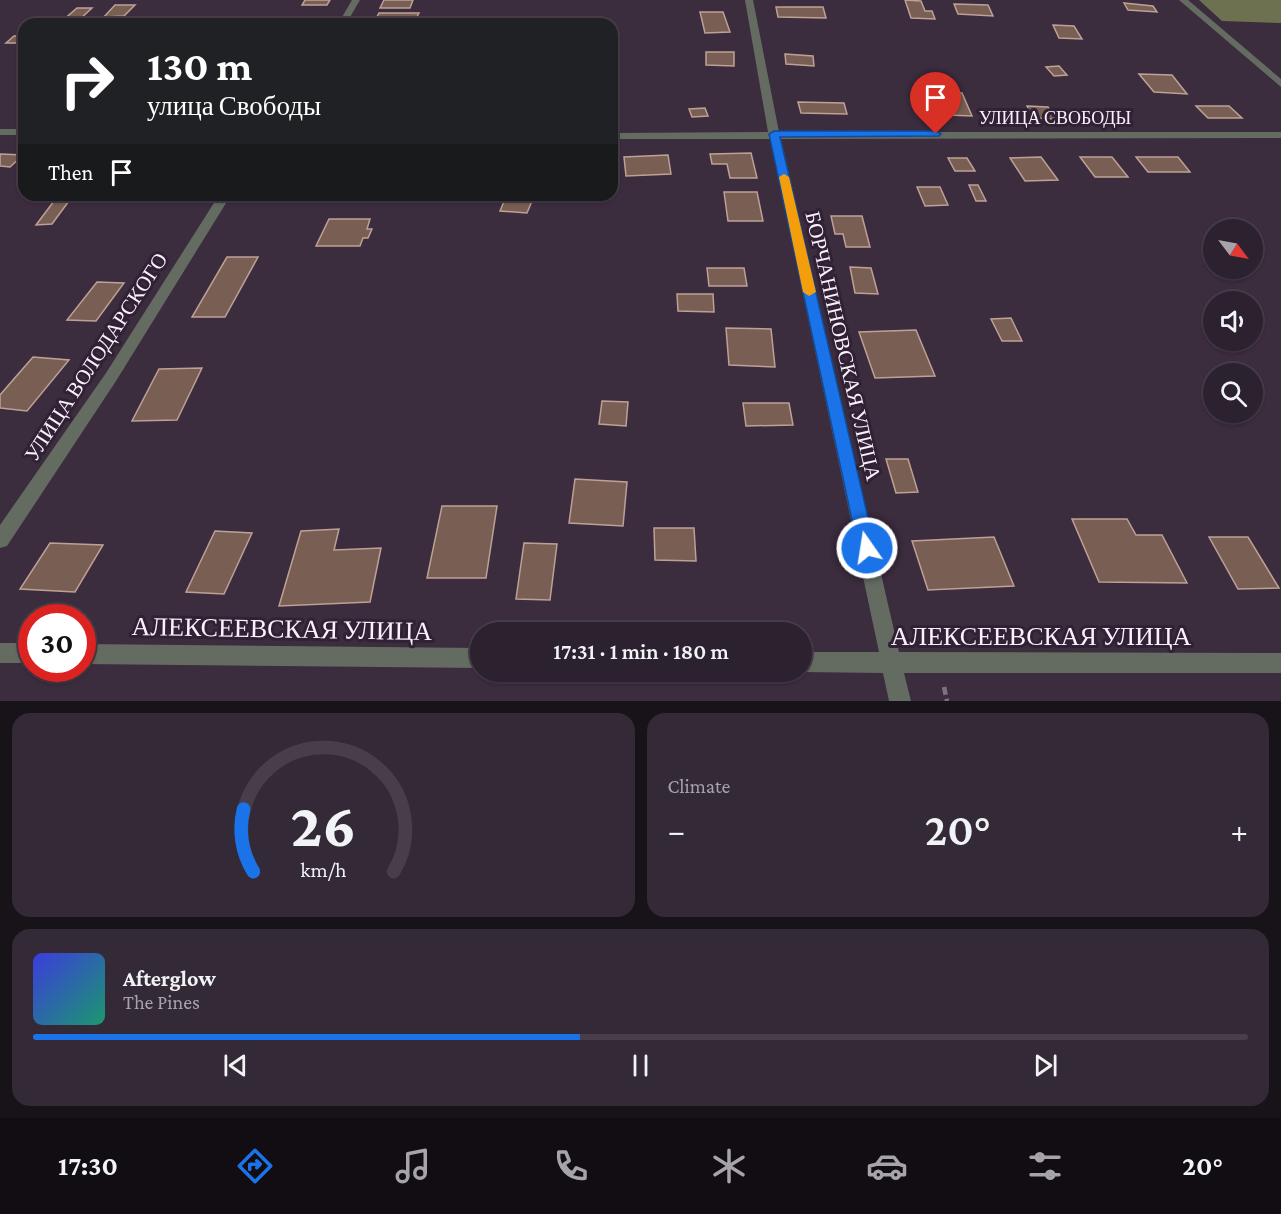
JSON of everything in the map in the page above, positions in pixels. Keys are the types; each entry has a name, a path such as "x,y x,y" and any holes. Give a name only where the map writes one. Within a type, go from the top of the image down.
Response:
{"street":[{"path":"346,18 356,0"},
{"name":"БОРЧАНИНОВСКАЯ УЛИЦА","path":"749,0 774,134 900,701"},
{"path":"1184,0 1281,84"},
{"path":"0,132 18,132"},
{"name":"УЛИЦА СВОБОДЫ","path":"618,136 1281,135"},
{"name":"УЛИЦА ВОЛОДАРСКОГО","path":"0,540 111,377 221,201"},
{"path":"0,653 18,653"},
{"name":"АЛЕКСЕЕВСКАЯ УЛИЦА","path":"96,654 470,658"},
{"name":"АЛЕКСЕЕВСКАЯ УЛИЦА","path":"812,662 1281,663"}],"green space":[{"path":"1199,0 1281,0 1281,23 1222,21"}],"building":[{"path":"305,0 330,0 327,5 302,5"},
{"path":"384,0 413,0 410,8 380,8"},
{"path":"905,0 921,1 925,11 932,11 935,19 911,18"},
{"path":"1124,3 1153,6 1157,12 1128,10"},
{"path":"954,4 988,5 993,16 958,14"},
{"path":"115,5 135,5 124,16 104,17"},
{"path":"776,7 823,7 826,18 778,17"},
{"path":"77,8 92,8 81,18 65,18"},
{"path":"700,12 723,12 730,32 705,33"},
{"path":"379,13 419,13 416,18 376,18"},
{"path":"1053,25 1074,26 1082,39 1059,38"},
{"path":"14,36 18,36 18,43 6,43"},
{"path":"706,52 734,52 734,66 706,65"},
{"path":"785,54 813,56 814,66 786,64"},
{"path":"1059,66 1067,75 1054,76 1046,67"},
{"path":"1139,74 1172,75 1187,94 1154,92"},
{"path":"912,91 962,93 972,116 921,114"},
{"path":"798,102 844,103 847,114 801,113"},
{"path":"1027,106 1048,107 1055,119 1033,118"},
{"path":"1196,106 1229,106 1242,118 1208,118"},
{"path":"705,108 708,116 692,117 689,109"},
{"path":"751,153 757,178 730,178 727,164 712,164 710,154"},
{"path":"0,154 18,155 18,160 10,167 0,166"},
{"path":"668,155 671,174 626,176 624,157"},
{"path":"1041,157 1058,180 1025,181 1010,158"},
{"path":"1080,157 1112,157 1128,177 1095,177"},
{"path":"1136,157 1178,157 1190,172 1148,172"},
{"path":"948,158 967,158 975,171 955,171"},
{"path":"969,185 978,185 986,201 976,201"},
{"path":"917,187 940,187 948,205 925,206"},
{"path":"724,192 757,192 763,221 728,221"},
{"path":"54,201 69,201 52,224 36,225"},
{"path":"504,201 532,201 527,213 500,211"},
{"path":"831,216 862,216 870,247 846,247 843,234 835,234"},
{"path":"329,219 370,219 367,229 372,229 368,238 363,238 360,246 316,246"},
{"path":"227,257 258,257 225,317 192,317"},
{"path":"850,267 871,268 878,294 855,293"},
{"path":"707,268 744,268 747,286 709,286"},
{"path":"97,282 124,283 96,321 67,320"},
{"path":"677,294 713,294 714,312 678,311"},
{"path":"1011,318 1022,341 1002,341 991,319"},
{"path":"726,328 771,329 775,367 729,365"},
{"path":"916,330 935,376 875,378 859,332"},
{"path":"33,357 69,360 27,411 0,408 0,395"},
{"path":"202,368 177,420 132,421 159,369"},
{"path":"602,401 628,402 626,426 599,424"},
{"path":"743,403 789,403 793,425 746,426"},
{"path":"886,459 908,459 918,492 896,493"},
{"path":"575,479 627,482 623,526 569,523"},
{"path":"442,506 497,506 486,578 427,578"},
{"path":"1072,519 1127,519 1136,535 1162,535 1187,583 1099,582"},
{"path":"654,528 694,528 696,561 655,560"},
{"path":"339,529 334,550 381,548 370,602 279,606 301,531"},
{"path":"215,531 252,533 224,594 186,592"},
{"path":"994,537 1014,586 928,590 912,541"},
{"path":"1209,537 1248,537 1279,588 1238,589"},
{"path":"50,543 103,545 75,592 20,589"},
{"path":"524,543 557,544 550,600 516,599"}],"slow traffic":[{"path":"784,177 809,292"}],"route":[{"path":"867,548 774,134 936,134"}]}
